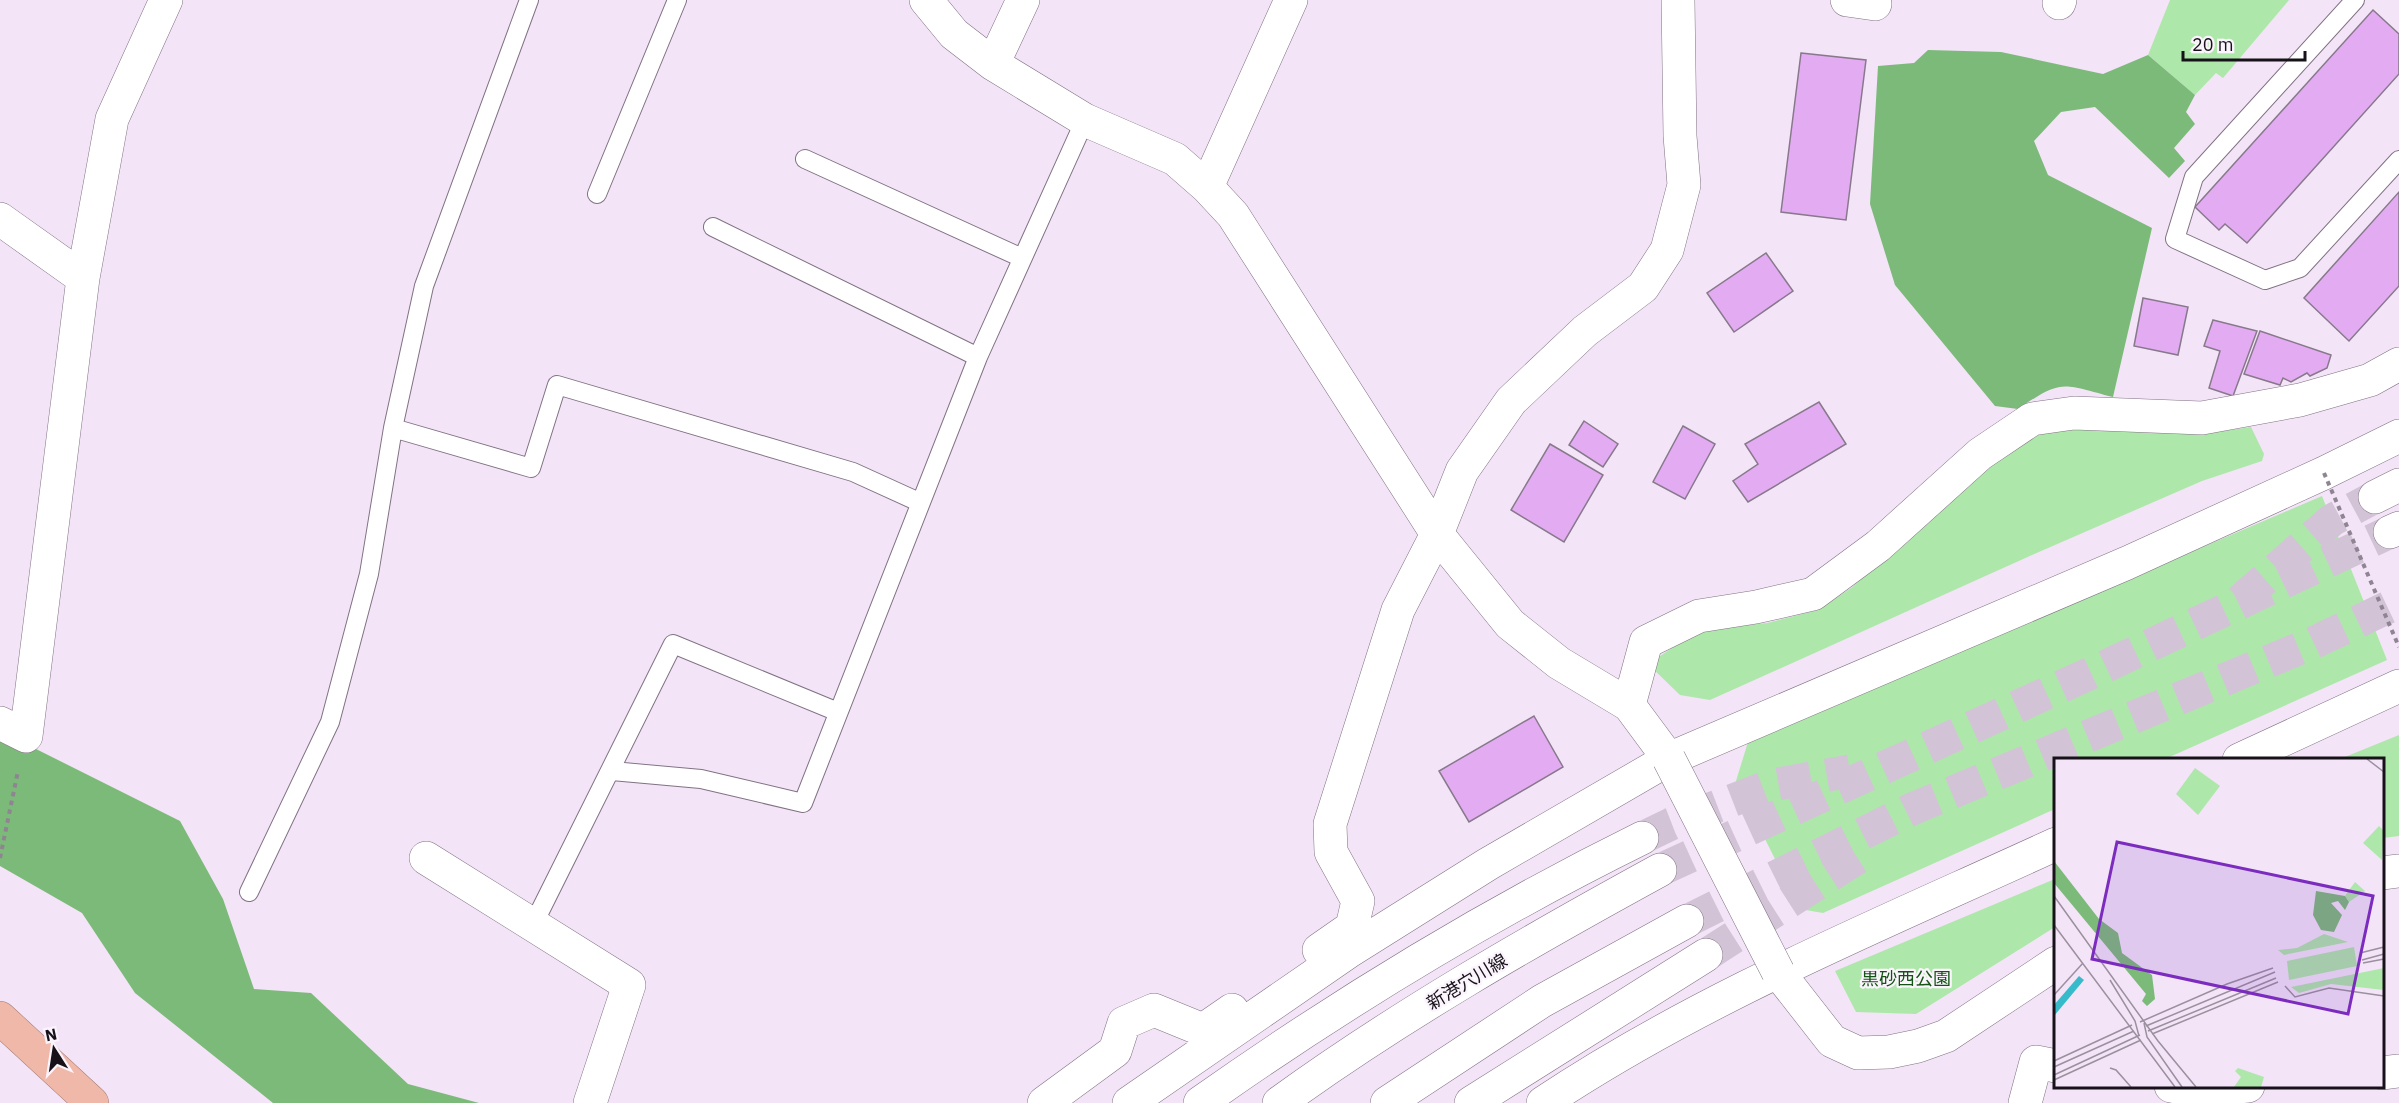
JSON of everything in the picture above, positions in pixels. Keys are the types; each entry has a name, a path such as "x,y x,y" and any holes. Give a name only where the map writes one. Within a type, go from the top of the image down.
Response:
{"highway":[{"path":"0,1018 92,1103"},
{"path":"58,1071 83,1103"}],"street":[{"path":"13,729 84,278 112,119 166,0"},
{"path":"926,0 954,34 993,64 1085,120 1175,159 1233,215 1437,534 1510,624 1558,663 1629,705 1669,759 1778,972 1832,1041 1858,1053 1889,1052 1918,1046 1946,1036 2054,964"},
{"path":"993,64 1023,0"},
{"path":"1207,188 1291,0"},
{"path":"1044,1103 1115,1050 1124,1023 1154,1010 1203,1030 1352,927 1358,901 1331,852 1330,824 1398,610 1437,534 1462,471 1511,401 1585,331 1643,287 1667,250 1684,185 1680,136 1678,0"},
{"path":"0,219 84,278"},
{"path":"1629,705 1646,642 1699,616 1756,607 1813,594 1878,546 1980,454 2032,419 2074,413 2202,418 2310,397 2370,381 2399,364"},
{"path":"1129,1103 1351,950 1488,864 1669,759 2127,562 2324,473 2399,436"},
{"path":"2241,758 2399,686"},
{"path":"1200,1103 1328,1015 1568,874 1642,838"},
{"path":"1543,1103 1605,1061 1778,972 2054,844"},
{"path":"426,858 630,985 590,1103"},
{"name":"新港穴川線","path":"1279,1103 1396,1025 1561,924 1660,870"},
{"path":"2384,873 2399,871"},
{"path":"1387,1103 1542,1001 1687,921"},
{"path":"1471,1103 1706,955"},
{"path":"2025,1103 2036,1062 2054,1066"},
{"path":"2384,1073 2399,1071"},
{"path":"2180,1088 2199,1092 2232,1088"}],"lane":[{"path":"249,892 330,722 369,574 393,428 424,286 529,0"},
{"path":"597,194 678,0"},
{"path":"2355,0 2194,177 2175,239 2265,280 2300,268 2399,160"},
{"path":"612,771 701,779 803,803 919,502 978,357 1085,120"},
{"path":"806,159 1022,258"},
{"path":"712,228 978,357"},
{"path":"393,428 531,468 557,385 854,472 919,502"},
{"path":"533,925 612,771 673,644 838,712"}],"path":[{"path":"2324,473 2399,648"},
{"path":"0,858 13,729"}],"green space":[{"path":"2170,0 2289,0 2223,78 2216,73 2195,95 2148,55"},
{"path":"1928,50 2001,52 2103,74 2148,55 2195,95 2186,112 2195,124 2174,148 2185,161 2169,178 2095,107 2061,112 2034,141 2048,175 2152,228 2113,397 2063,386 2045,392 2018,409 1995,406 1895,285 1870,204 1878,66 1914,63"},
{"path":"2047,427 2209,433 2251,427 2264,454 2262,461 2202,481 1710,700 1680,695 1648,664 1690,636 1710,629 1767,623 1818,610 1851,588 1993,462"},
{"path":"2322,496 2387,660 2167,758 2054,758 2054,809 1823,913 1800,909 1736,781 1748,742"},
{"path":"0,731 180,821 223,899 254,989 311,993 408,1084 479,1103 273,1103 135,993 82,913 0,866"},
{"path":"2399,735 2399,836 2384,838 2384,758 2342,758"},
{"name":"黒砂西公園","path":"2054,879 2054,928 1916,1014 1856,1012 1835,971"}],"building":[{"path":"2373,10 2399,34 2399,74 2247,243 2225,224 2219,230 2195,207"},
{"path":"1801,53 1866,60 1846,220 1781,212"},
{"path":"2399,192 2399,286 2349,341 2304,298"},
{"path":"1766,253 1793,291 1734,332 1707,293"},
{"path":"2143,298 2188,307 2178,355 2134,346"},
{"path":"2213,320 2257,331 2233,396 2209,388 2220,351 2204,346"},
{"path":"2260,331 2331,355 2327,368 2310,376 2307,373 2291,382 2283,378 2280,385 2244,374"},
{"path":"1819,402 1846,444 1748,502 1733,481 1758,464 1745,444"},
{"path":"1584,421 1618,444 1603,467 1569,445"},
{"path":"1683,426 1715,444 1685,499 1653,482"},
{"path":"1550,444 1603,475 1564,542 1511,510"},
{"path":"1534,716 1563,767 1469,822 1439,771"}],"tunnel":[{"path":"2240,601 2332,520 2375,497"},
{"path":"1660,870 2104,667 2390,532"},
{"path":"1687,921 1912,809 2313,643 2399,602"},
{"path":"1642,838 1671,824 1772,785 1850,771"},
{"path":"1706,955 1862,855"}]}
